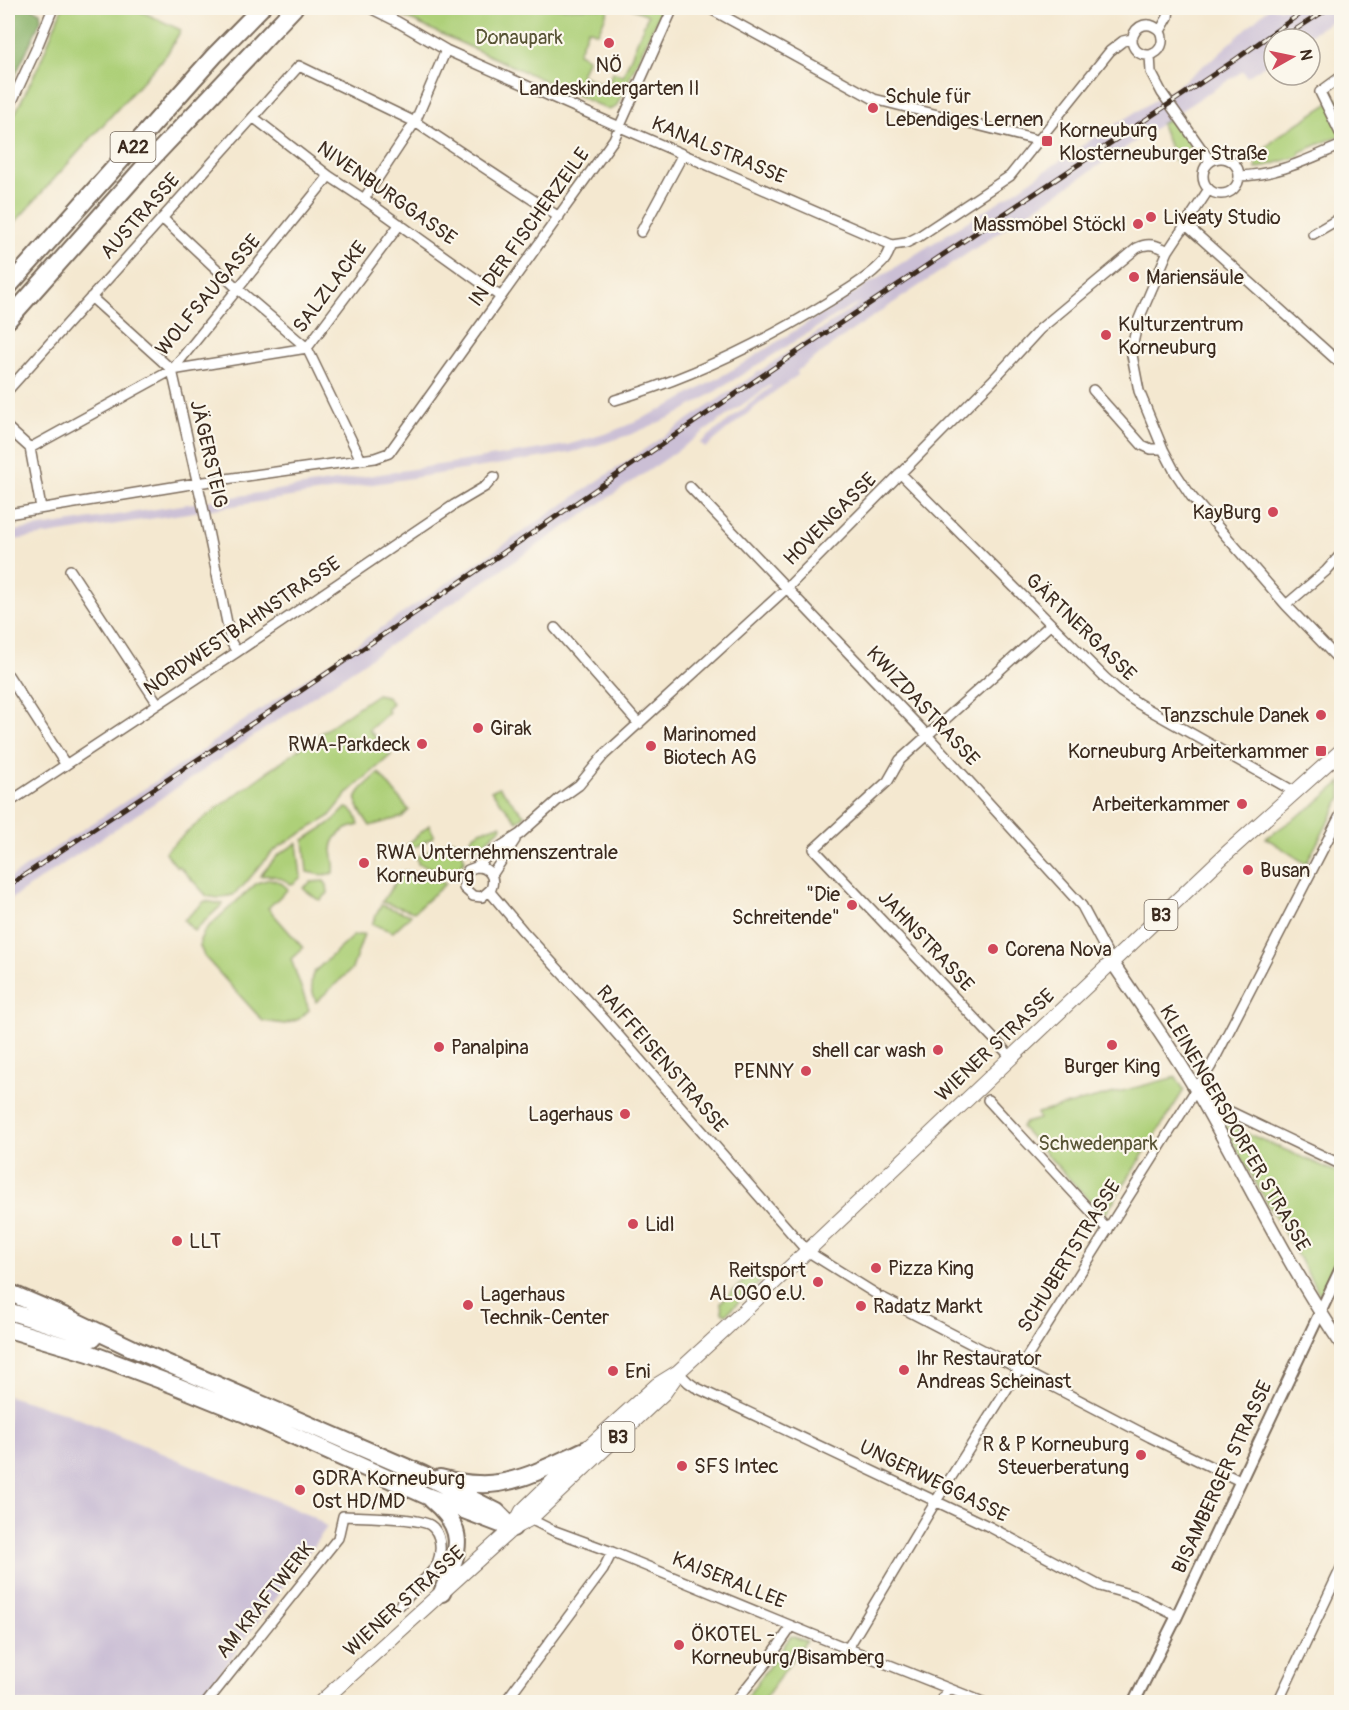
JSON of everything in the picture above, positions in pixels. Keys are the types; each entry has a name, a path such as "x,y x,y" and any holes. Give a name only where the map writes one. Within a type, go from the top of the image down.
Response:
{"highway":[{"name":"A22","path":"8,287 214,56 261,8"},
{"name":"A22","path":"8,320 142,169 291,10"},
{"path":"8,1292 422,1474 497,1512 513,1528"},
{"path":"8,1311 134,1349"},
{"path":"8,1329 89,1353 174,1385 243,1413 427,1496 513,1528"},
{"path":"422,1474 457,1482 494,1484 530,1475 585,1450"},
{"path":"427,1496 451,1521 458,1539 455,1557 442,1593"}],"main road":[{"name":"WIENER STRASSE","path":"513,1528 535,1522 664,1393 678,1372 1262,820 1341,750"},
{"name":"KLEINENGERSDORFER STRASSE","path":"1112,962 1196,1089 1259,1207 1341,1345"},
{"name":"WIENER STRASSE","path":"321,1702 513,1528 522,1511 585,1450 657,1384 678,1372"}],"street":[{"path":"8,110 53,8"},
{"name":"KANALSTRASSE","path":"370,8 446,50 892,245"},
{"name":"IN DER FISCHERZEILE","path":"361,460 389,453 614,139 673,8"},
{"path":"709,8 874,99 1037,140"},
{"path":"1160,31 1170,8"},
{"path":"1151,25 1160,31 1163,41 1159,51 1150,55 1135,50 1132,39 1137,28 1151,25"},
{"path":"615,400 681,378 717,361 790,324 856,284 874,271 887,257 892,245 906,243 918,237 1010,176 1110,51 1123,41 1132,39"},
{"path":"364,199 415,122 446,50"},
{"path":"1150,55 1151,72 1162,93 1210,161"},
{"name":"AUSTRASSE","path":"8,390 299,66 415,122"},
{"path":"1341,76 1320,92 1341,137"},
{"name":"NIVENBURGGASSE","path":"253,117 329,176 501,297"},
{"path":"415,122 559,217"},
{"path":"1239,176 1283,170 1341,145"},
{"path":"641,232 683,154"},
{"path":"1218,158 1227,159 1237,168 1239,176 1236,186 1228,192 1218,193 1209,189 1203,176 1205,167 1210,161 1218,158"},
{"name":"WOLFSAUGASSE","path":"30,448 172,370 329,176"},
{"path":"1209,189 1168,251 1138,321 1132,355 1139,391 1162,449 1191,496 1286,605 1341,663"},
{"path":"1313,234 1341,217"},
{"path":"8,514 197,483 361,460 308,348 238,289 162,218"},
{"name":"SALZLACKE","path":"172,370 308,348 400,224"},
{"path":"1185,224 1341,365"},
{"name":"HOVENGASSE","path":"489,892 482,897 469,894 463,882 468,870 476,867 492,852 520,834 558,800 579,785 604,755 787,588 992,381 1040,329 1137,248 1142,245 1153,245 1168,251"},
{"path":"91,297 172,370"},
{"name":"JÄGERSTEIG","path":"172,370 231,642 237,652"},
{"path":"1093,390 1142,445 1162,449"},
{"path":"8,428 30,448 41,508"},
{"name":"GÄRTNERGASSE","path":"900,473 1105,678 1130,698 1295,792"},
{"name":"NORDWESTBAHNSTRASSE","path":"8,803 454,505 486,486 494,477"},
{"name":"KWIZDASTRASSE","path":"690,487 927,735 1082,906 1112,962"},
{"path":"1286,605 1326,571 1341,553"},
{"path":"70,570 158,704"},
{"path":"927,735 1050,625"},
{"path":"555,628 639,724"},
{"path":"8,675 66,765"},
{"name":"JAHNSTRASSE","path":"927,735 900,760 888,781 814,849 1011,1057"},
{"name":"SCHUBERTSTRASSE","path":"848,1648 936,1501 1216,1056 1341,812"},
{"name":"HOVENGASSE","path":"492,875 520,834"},
{"path":"476,867 485,869 492,875 493,883 489,892"},
{"name":"RAIFFEISENSTRASSE","path":"489,892 604,1019 807,1251 880,1296 1240,1481"},
{"path":"988,1100 1108,1230"},
{"path":"1231,1112 1341,1165"},
{"name":"BISAMBERGER STRASSE","path":"1134,1702 1177,1616 1341,1266"},
{"name":"UNGERWEGGASSE","path":"678,1372 695,1387 990,1527 1100,1586 1136,1596 1177,1616"},
{"name":"AM KRAFTWERK","path":"207,1702 338,1538 343,1515 411,1520 429,1524 438,1533 440,1541 437,1565 400,1605"},
{"name":"KAISERALLEE","path":"535,1522 983,1702"},
{"path":"505,1702 603,1570 612,1552"},
{"path":"1278,1702 1341,1566"},
{"path":"735,1702 792,1626"},
{"path":"940,1702 948,1689"}],"shaded area":[{"path":"1269,8 1341,8 1341,15 1322,27 1262,27 1262,67 1247,77 1243,71 1188,106 847,334 797,371 798,375 705,448 700,443 771,387 770,385 663,461 8,901 8,879 203,750 862,302 843,311 678,414 632,434 569,453 8,541 8,532 567,445 608,433 673,404 739,366 1176,87 1218,54"},
{"path":"8,1396 63,1412 313,1517 327,1527 234,1655 196,1702 8,1702"}],"green space":[{"path":"32,8 40,12 41,20 8,91 8,20 16,9"},
{"path":"62,8 134,8 181,30 167,54 8,230 8,128 40,63"},
{"name":"Donaupark","path":"384,8 609,8 598,33 588,29 578,53 588,58 581,75 607,86 613,72 623,76 648,15 631,8 662,8 616,107 609,110"},
{"path":"1337,98 1341,107 1341,135 1300,152 1300,156 1256,169 1256,156 1280,135"},
{"path":"1174,116 1191,147 1184,159 1179,162 1174,159 1161,124"},
{"path":"377,694 386,696 392,703 386,709 389,712 369,730 391,755 349,792 329,817 270,854 233,895 218,898 207,896 179,866 177,867 165,852 186,833 229,799"},
{"path":"379,773 409,810 402,817 370,826 359,808 357,797 359,792"},
{"path":"1341,782 1341,798 1306,864 1266,838 1314,805"},
{"path":"499,787 525,816 517,821 491,791"},
{"path":"346,808 354,812 359,825 344,830 334,841 332,851 334,872 324,875 307,872 304,840 332,822"},
{"path":"429,825 433,837 415,847 406,846"},
{"path":"500,825 502,827 473,852 470,845 471,840 477,832"},
{"path":"452,839 458,842 465,860 453,874 418,864 417,857"},
{"path":"297,843 301,877 291,884 276,877 260,876 278,855"},
{"path":"402,872 446,883 414,912 382,902"},
{"path":"270,879 280,882 288,889 268,908 303,948 291,959 309,1010 299,1019 285,1024 263,1021 204,956 200,946 205,930 257,883"},
{"path":"324,881 328,893 321,900 303,888 311,882"},
{"path":"205,901 223,904 194,931 184,920"},
{"path":"381,905 411,915 393,932 372,924"},
{"path":"364,934 352,969 316,1002 311,983 314,972 353,936"},
{"name":"Schwedenpark","path":"1176,1077 1184,1090 1104,1216 1021,1127 1025,1123 1039,1119 1037,1113"},
{"path":"1221,1122 1341,1174 1341,1252 1320,1295"},
{"path":"748,1277 757,1277 760,1282 726,1314 722,1312 721,1302"},
{"path":"791,1636 806,1641 762,1702 743,1702"}],"railway":[{"path":"8,886 305,688 800,350 1232,62 1308,8"},
{"path":"1300,27 1329,8"}],"place":[{"name":"NÖ Landeskindergarten II","path":"609,43"},
{"name":"Schule für Lebendiges Lernen","path":"873,108"},
{"name":"Korneuburg Klosterneuburger Straße","path":"1047,141"},
{"name":"Liveaty Studio","path":"1151,217"},
{"name":"Massmöbel Stöckl","path":"1138,224"},
{"name":"Mariensäule","path":"1134,277"},
{"name":"Kulturzentrum Korneuburg","path":"1106,335"},
{"name":"KayBurg","path":"1273,512"},
{"name":"Tanzschule Danek","path":"1321,715"},
{"name":"Girak","path":"478,728"},
{"name":"RWA-Parkdeck","path":"422,744"},
{"name":"Marinomed Biotech AG","path":"651,746"},
{"name":"Korneuburg Arbeiterkammer","path":"1321,751"},
{"name":"Arbeiterkammer","path":"1242,804"},
{"name":"RWA Unternehmenszentrale Korneuburg","path":"364,863"},
{"name":"Busan","path":"1248,870"},
{"name":"\"Die Schreitende\"","path":"852,905"},
{"name":"Corena Nova","path":"993,949"},
{"name":"Burger King","path":"1112,1045"},
{"name":"Panalpina","path":"439,1047"},
{"name":"shell car wash","path":"938,1050"},
{"name":"PENNY","path":"806,1071"},
{"name":"Lagerhaus","path":"625,1114"},
{"name":"Lidl","path":"633,1224"},
{"name":"LLT","path":"177,1241"},
{"name":"Pizza King","path":"876,1268"},
{"name":"Reitsport ALOGO e.U.","path":"818,1282"},
{"name":"Lagerhaus Technik-Center","path":"468,1305"},
{"name":"Radatz Markt","path":"861,1306"},
{"name":"Ihr Restaurator Andreas Scheinast","path":"904,1370"},
{"name":"Eni","path":"613,1371"},
{"name":"R & P Korneuburg Steuerberatung","path":"1141,1455"},
{"name":"SFS Intec","path":"682,1466"},
{"name":"GDRA Korneuburg Ost HD/MD","path":"300,1490"},
{"name":"ÖKOTEL - Korneuburg/Bisamberg","path":"679,1645"}]}
